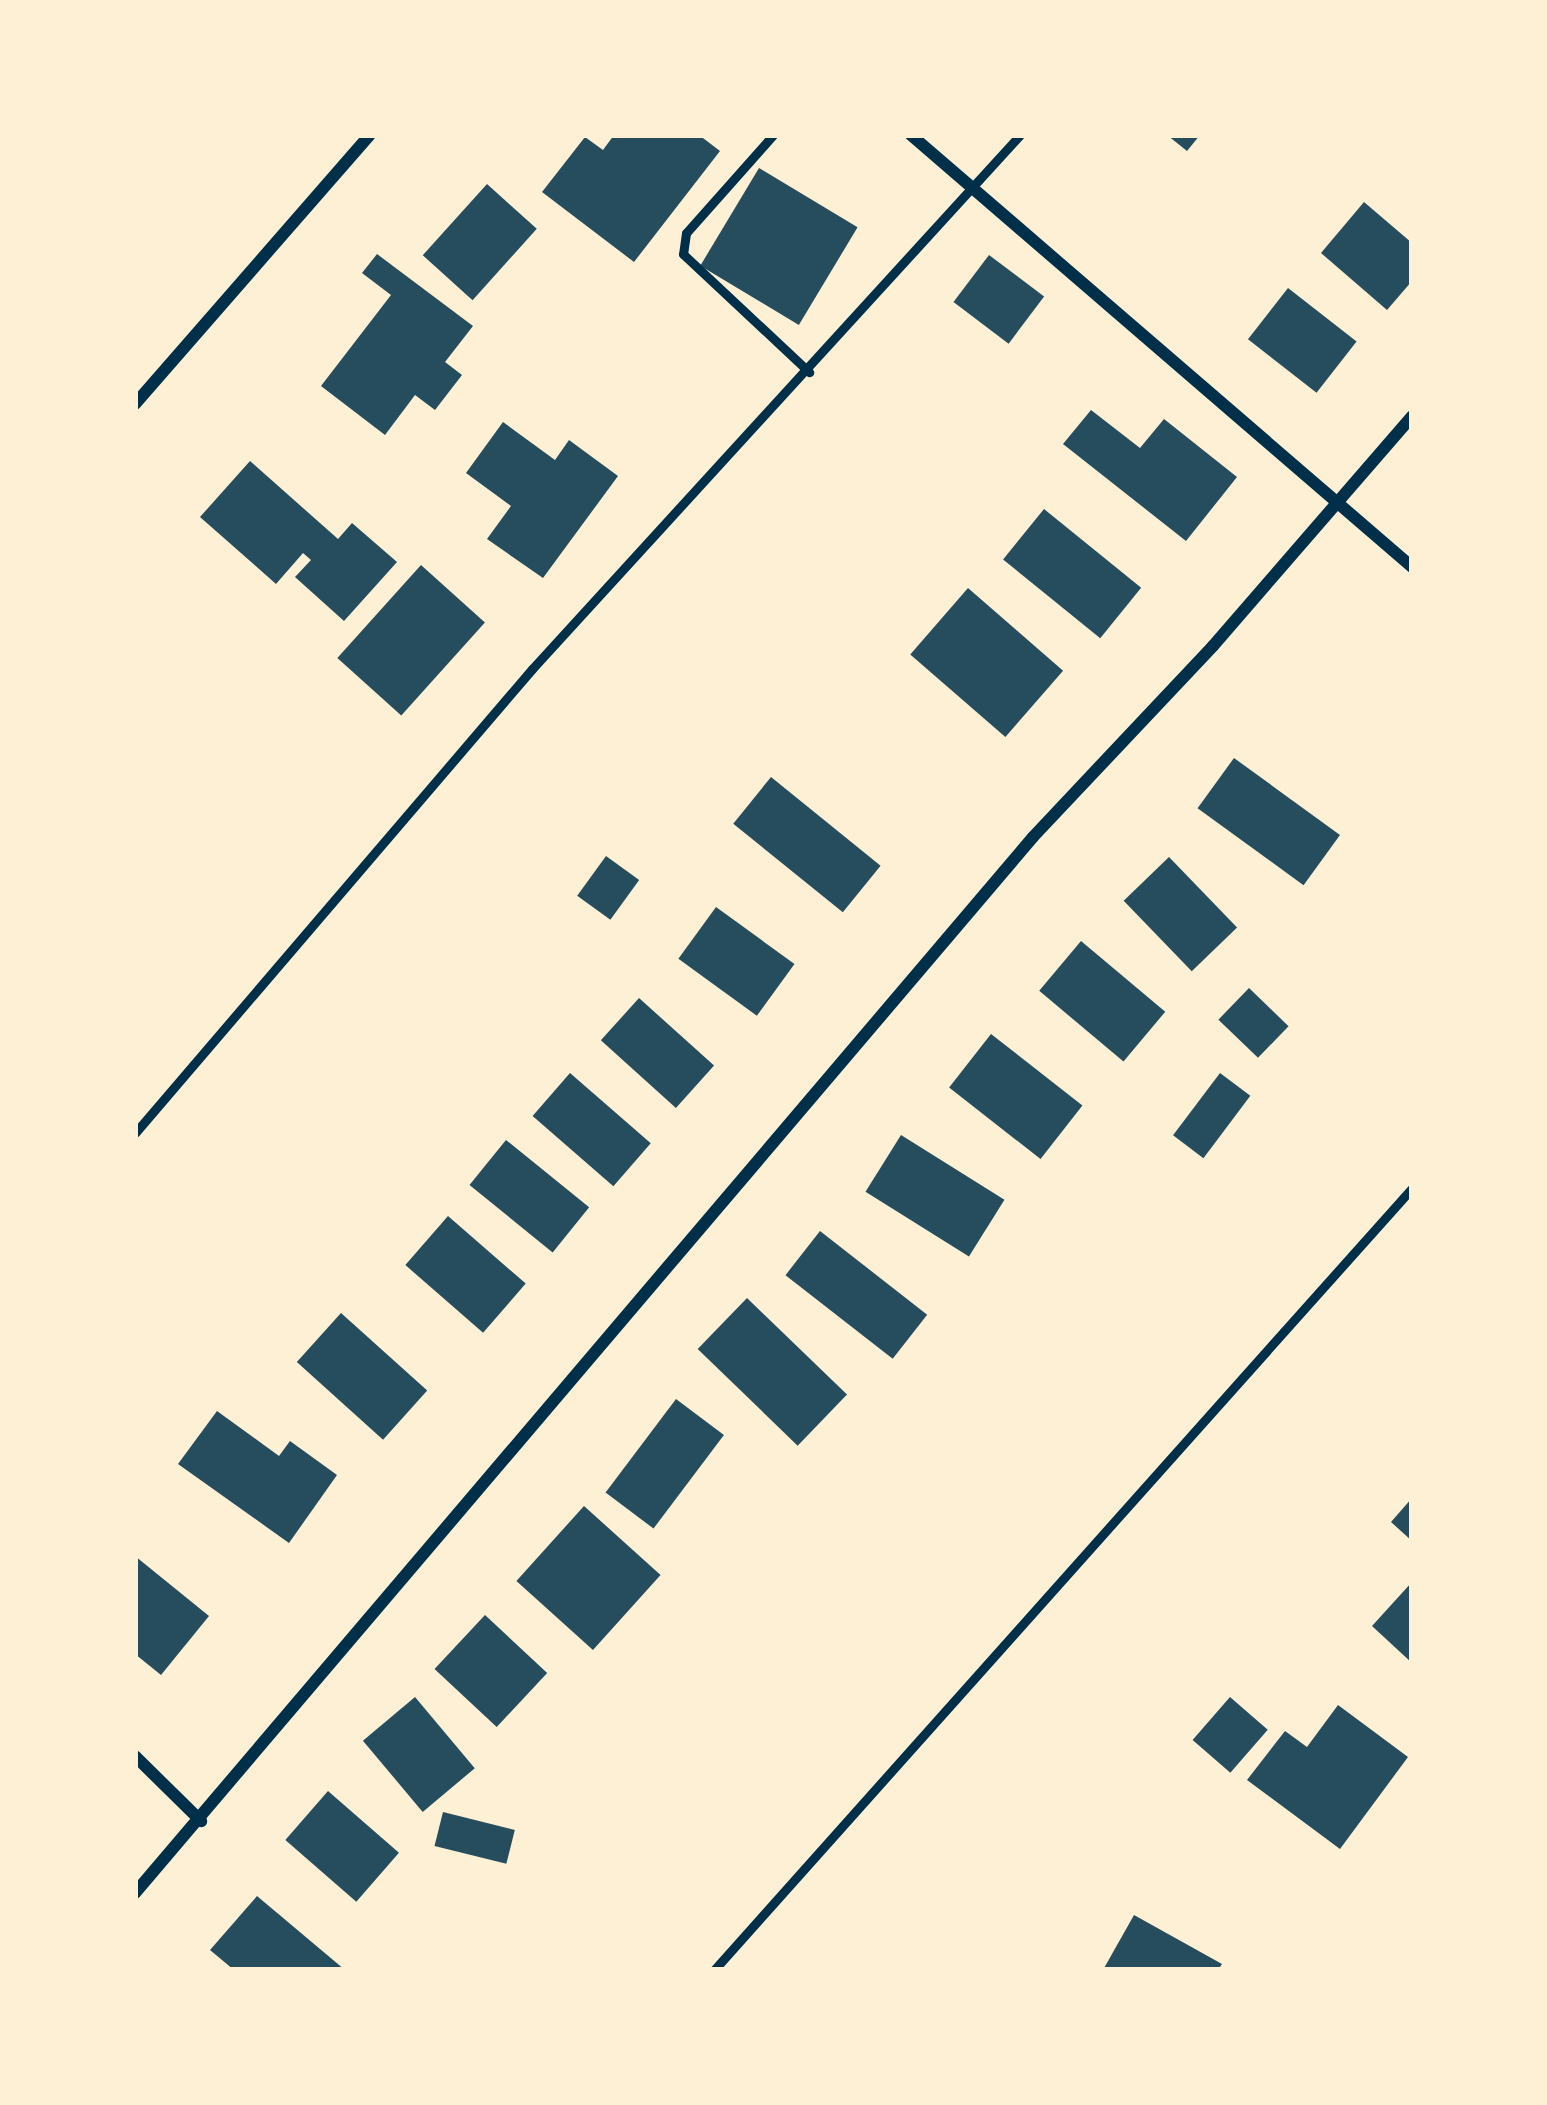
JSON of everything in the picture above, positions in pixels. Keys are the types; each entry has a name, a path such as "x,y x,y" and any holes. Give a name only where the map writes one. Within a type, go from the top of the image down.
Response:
{"street":[{"path":"135,404 370,135"},
{"path":"911,135 1412,566"},
{"path":"135,1893 1034,837 1412,416"},
{"path":"135,1756 201,1821"}],"lane":[{"path":"773,135 686,233 683,254 809,372"},
{"path":"135,1133 532,669 809,372 1020,135"},
{"path":"714,1970 1412,1188"}],"building":[{"path":"614,135 699,135 720,151 634,262 542,192 585,137 603,150"},
{"path":"1167,135 1200,135 1187,151"},
{"path":"759,168 858,227 799,325 700,266"},
{"path":"487,184 537,229 473,300 423,255"},
{"path":"1364,202 1412,243 1412,281 1387,310 1321,253"},
{"path":"377,254 473,326 445,362 462,375 435,410 415,395 385,435 321,386 391,295 362,273"},
{"path":"989,255 1044,297 1009,344 953,302"},
{"path":"1288,288 1357,342 1317,393 1248,339"},
{"path":"1091,410 1140,448 1164,419 1237,477 1186,541 1063,444"},
{"path":"503,422 555,460 569,440 618,476 543,578 487,539 511,506 466,473"},
{"path":"250,461 338,539 352,523 397,562 344,621 295,577 311,560 303,553 276,584 200,517"},
{"path":"1044,509 1141,588 1100,638 1003,560"},
{"path":"421,565 485,623 401,715 337,658"},
{"path":"968,588 1063,671 1005,737 910,654"},
{"path":"1234,758 1340,835 1304,885 1198,808"},
{"path":"771,777 881,866 843,912 733,824"},
{"path":"606,856 639,880 610,920 577,896"},
{"path":"1169,857 1237,927 1192,971 1124,901"},
{"path":"716,907 794,964 757,1016 678,959"},
{"path":"1081,941 1165,1012 1123,1061 1039,991"},
{"path":"1249,988 1289,1026 1258,1058 1218,1020"},
{"path":"639,998 714,1066 676,1108 601,1040"},
{"path":"991,1034 1082,1105 1041,1159 949,1088"},
{"path":"570,1073 651,1143 613,1186 533,1116"},
{"path":"1220,1073 1250,1096 1203,1158 1173,1135"},
{"path":"901,1135 1004,1200 969,1256 865,1192"},
{"path":"506,1140 589,1207 553,1252 469,1185"},
{"path":"448,1216 526,1284 483,1333 405,1265"},
{"path":"820,1231 927,1315 893,1359 786,1275"},
{"path":"747,1298 847,1395 798,1446 698,1349"},
{"path":"341,1313 427,1391 383,1440 297,1362"},
{"path":"676,1399 724,1435 654,1529 606,1492"},
{"path":"217,1411 279,1456 290,1441 337,1475 289,1543 178,1464"},
{"path":"1412,1498 1412,1541 1391,1522"},
{"path":"584,1506 661,1575 593,1650 516,1581"},
{"path":"135,1556 209,1616 161,1675 135,1654"},
{"path":"1412,1582 1412,1663 1372,1626"},
{"path":"485,1615 547,1673 497,1727 435,1669"},
{"path":"415,1697 475,1768 423,1812 363,1741"},
{"path":"1230,1697 1268,1730 1230,1773 1193,1740"},
{"path":"1338,1705 1408,1757 1340,1849 1247,1780 1285,1731 1307,1747"},
{"path":"328,1791 399,1853 356,1902 285,1840"},
{"path":"443,1812 515,1830 506,1864 435,1846"},
{"path":"257,1896 345,1970 234,1970 210,1950"},
{"path":"1134,1915 1222,1964 1218,1970 1103,1970"}]}
